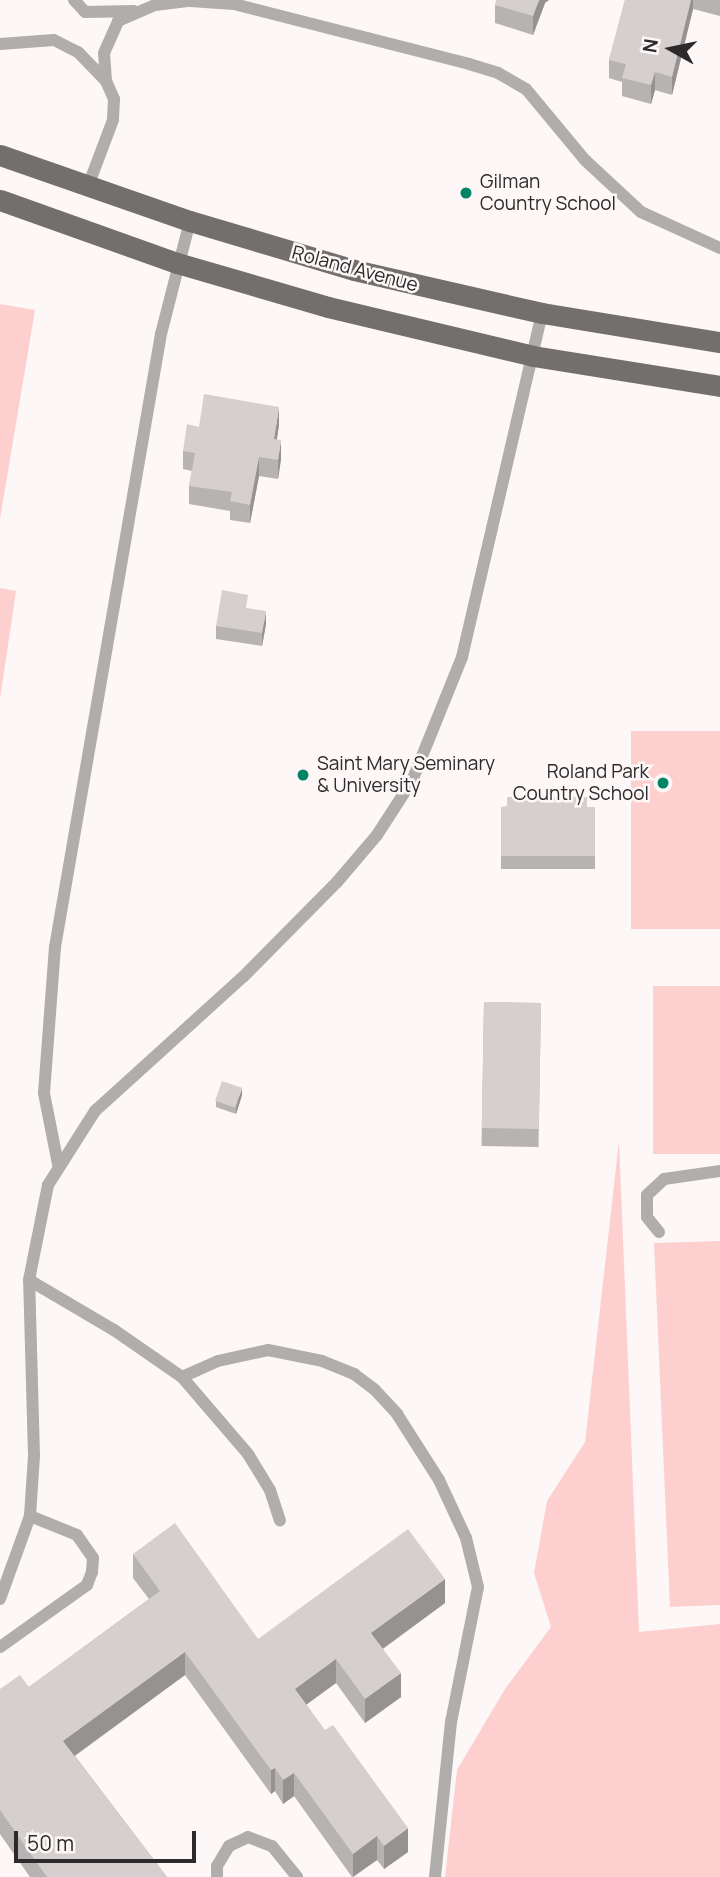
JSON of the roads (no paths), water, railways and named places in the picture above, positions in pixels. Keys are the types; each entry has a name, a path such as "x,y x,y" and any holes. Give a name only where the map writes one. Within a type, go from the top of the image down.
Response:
{"main road":[{"name":"Roland Avenue","path":"0,155 190,221 354,270 541,313 720,342"},
{"path":"0,200 177,263 328,307 533,356 720,386"}],"lane":[{"path":"74,0 85,12 134,11 190,1 234,4 498,73 526,89 585,160 641,212 720,248"},
{"path":"106,81 106,43 118,21 134,11"},
{"path":"0,44 54,40 78,52 106,81 114,99 113,120 88,186"},
{"path":"58,1164 44,1093 55,947 177,263 190,221"},
{"path":"0,1599 30,1516 34,1455 29,1280 35,1234 58,1164 95,1111 123,1082 243,978 337,882 377,835 412,782 462,657 541,313"},
{"path":"659,1232 647,1217 647,1195 664,1179 720,1171"},
{"path":"29,1280 114,1330 182,1377 248,1454 270,1490 280,1520"},
{"path":"182,1377 218,1361 268,1350 322,1361 354,1374 374,1390 397,1414 439,1480 466,1538 478,1587 451,1722 435,1877"},
{"path":"0,1647 87,1585 92,1572 93,1558 78,1535 30,1516"},
{"path":"217,1877 217,1866 229,1846 248,1837 272,1846 297,1877"}],"place":[{"name":"Gilman Country School","path":"466,193"},
{"name":"Saint Mary Seminary & University","path":"303,775"},
{"name":"Roland Park Country School","path":"663,783"}]}
